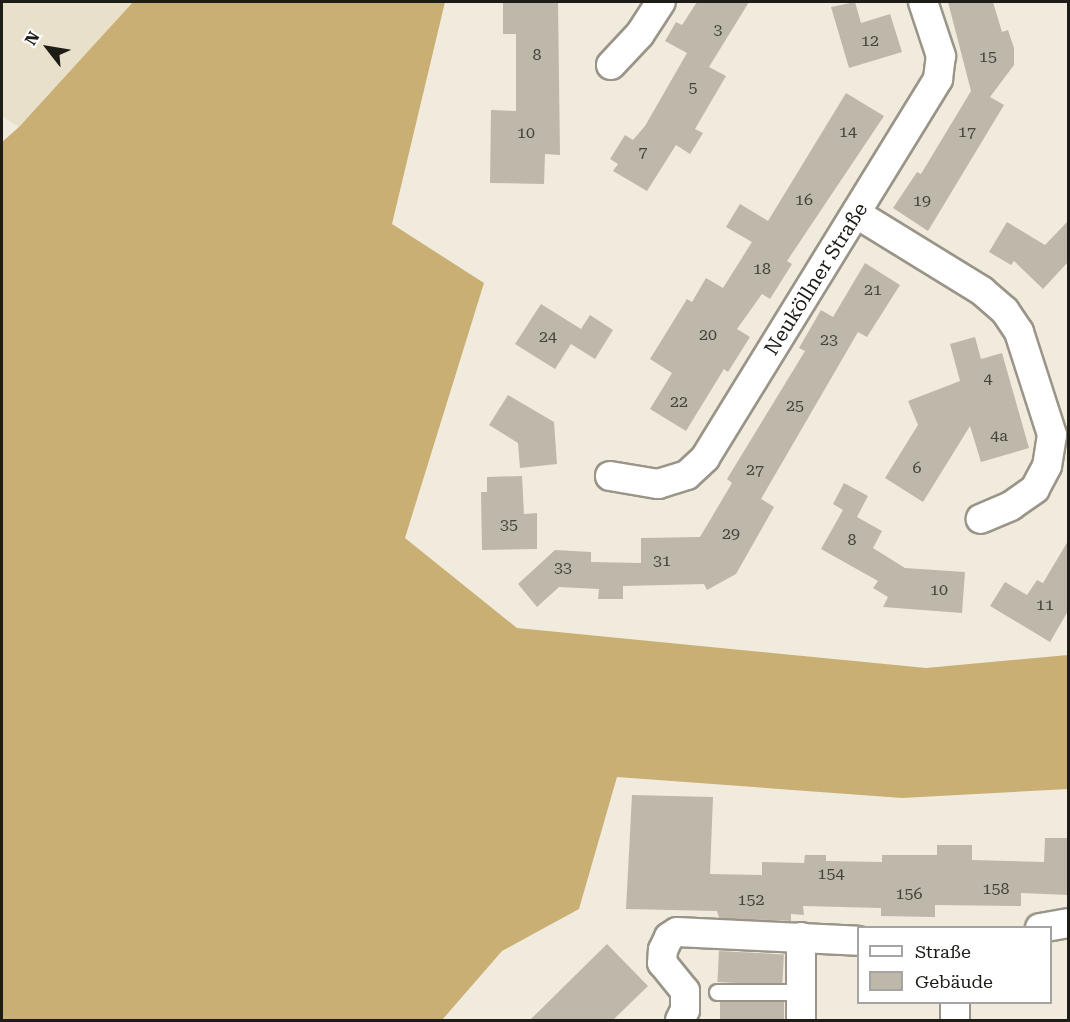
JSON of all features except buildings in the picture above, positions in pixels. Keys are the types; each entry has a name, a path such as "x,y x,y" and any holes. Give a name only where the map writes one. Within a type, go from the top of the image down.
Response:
{"street":[{"path":"611,65 640,34 661,2"},
{"name":"Neuköllner Straße","path":"610,476 658,484 687,475 705,458 938,79 941,56 923,2"},
{"path":"857,214 982,291 1005,311 1020,332 1052,435 1047,466 1035,489 1011,506 981,519"},
{"path":"1047,926 1068,923"},
{"path":"680,1020 685,1011 685,991 662,963 663,950 669,938 685,931 857,941"},
{"path":"801,937 801,1020"},
{"path":"955,1004 955,1020"}],"lane":[{"path":"717,992 801,992"}],"shaded area":[{"path":"2,2 133,2 19,127 2,116"},
{"path":"133,2 445,2 392,224 484,283 405,538 517,628 926,668 1068,655 1068,789 902,798 617,777 579,909 502,951 442,1020 2,1020 2,142 19,127"}]}
